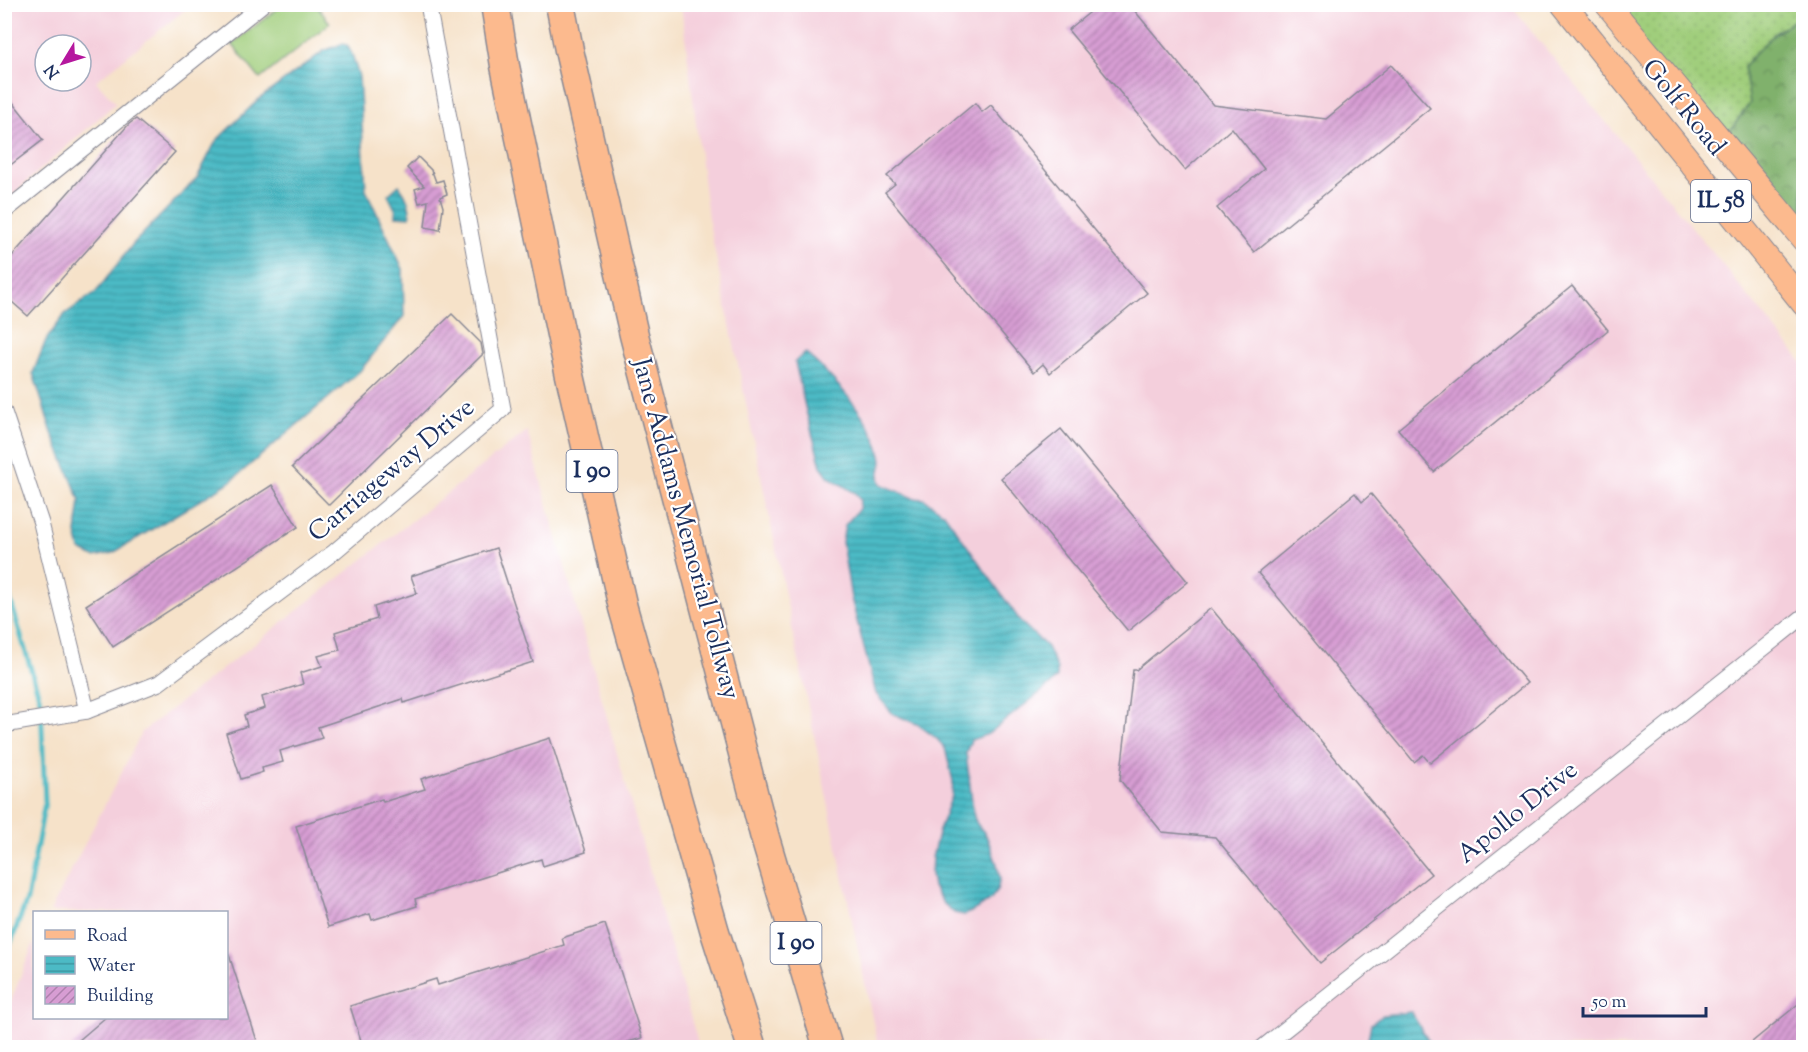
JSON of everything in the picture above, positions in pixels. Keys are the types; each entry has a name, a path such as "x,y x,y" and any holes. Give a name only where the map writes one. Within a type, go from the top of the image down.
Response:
{"highway":[{"name":"I 90","path":"495,4 505,66 564,349 623,608 715,932 752,1047"},
{"name":"Jane Addams Memorial Tollway","path":"561,4 569,50 637,346 765,838 828,1047"}],"main road":[{"name":"Golf Road","path":"1563,4 1803,304"},
{"name":"Golf Road","path":"1608,4 1803,240"}],"street":[{"path":"4,212 263,4"},
{"name":"Carriageway Drive","path":"4,725 87,711 159,683 334,552 503,409 428,4"},
{"path":"4,412 41,523 87,711"},
{"name":"Apollo Drive","path":"1262,1047 1803,616"}],"shaded area":[{"path":"5,5 191,5 96,81 116,103 5,201"},
{"path":"681,5 1510,5 1803,363 1803,1047 878,1047 708,218"},
{"path":"527,431 699,1047 5,1048 4,1019 33,945 33,1019 228,1019 228,911 51,911 142,732"}],"green space":[{"path":"282,5 316,5 330,23 260,79 232,44"},
{"path":"1607,5 1803,5 1803,15 1776,32 1744,67 1750,103 1722,142"},
{"path":"1803,15 1803,239 1722,142 1750,103 1744,67 1771,38"}],"water":[{"path":"341,44 347,45 352,54 359,77 366,190 403,269 404,316 360,371 230,482 113,553 94,557 80,550 76,533 80,500 52,433 33,373 46,340 65,314 96,292 133,244 197,178 216,141 259,99 324,51"},
{"path":"399,185 408,200 410,217 395,216 396,211 388,195"},
{"path":"806,353 838,385 867,422 879,448 882,462 879,475 881,484 913,498 924,499 944,513 1021,622 1047,647 1057,669 1057,677 1051,684 988,734 971,740 966,753 974,817 986,835 1000,879 991,900 964,915 954,913 943,903 933,887 931,874 932,858 939,830 952,796 953,781 945,748 917,724 893,714 876,694 851,598 842,542 845,525 859,509 860,500 855,493 829,477 821,466 795,362"},
{"path":"1411,1012 1432,1047 1369,1047 1367,1044 1371,1024 1383,1015"}],"building":[{"path":"1100,4 1129,4 1213,105 1326,119 1391,65 1430,108 1254,252 1217,208 1264,169 1232,128 1185,170 1068,30"},
{"path":"4,91 43,140 4,170"},
{"path":"975,103 982,112 991,105 1147,293 1050,373 1043,364 1034,372 885,192 895,184 887,176"},
{"path":"136,119 175,152 28,316 4,295 4,265 129,124"},
{"path":"418,157 432,174 432,171 436,182 443,180 447,194 440,197 443,207 440,230 425,227 428,201 419,203 415,189 424,186 407,168"},
{"path":"1572,286 1608,330 1434,472 1398,429"},
{"path":"452,314 481,343 483,354 329,505 292,467"},
{"path":"1061,429 1188,582 1128,631 1001,478"},
{"path":"272,485 298,527 113,647 86,605"},
{"path":"1355,493 1362,502 1371,494 1527,683 1430,763 1423,755 1414,762 1258,573"},
{"path":"496,548 533,662 404,703 403,699 318,727 322,738 280,751 283,762 262,768 263,772 241,779 226,733 247,726 244,715 265,708 262,697 303,684 300,673 322,666 318,656 340,650 335,632 377,619 374,607 417,593 411,576"},
{"path":"1211,608 1431,874 1320,963 1215,837 1162,832 1120,780 1133,670 1136,670"},
{"path":"550,738 586,852 543,866 541,859 415,899 417,906 372,920 370,914 328,927 296,826 382,799 383,802 425,789 421,779"},
{"path":"605,924 642,1038 611,1047 363,1047 350,1006 436,979 438,985 564,945 562,938"},
{"path":"229,955 259,1047 71,1047 104,1019 228,1019"},
{"path":"1803,1000 1803,1047 1746,1047"}],"waterway":[{"path":"4,579 41,703 45,802 27,900 4,960"}]}
